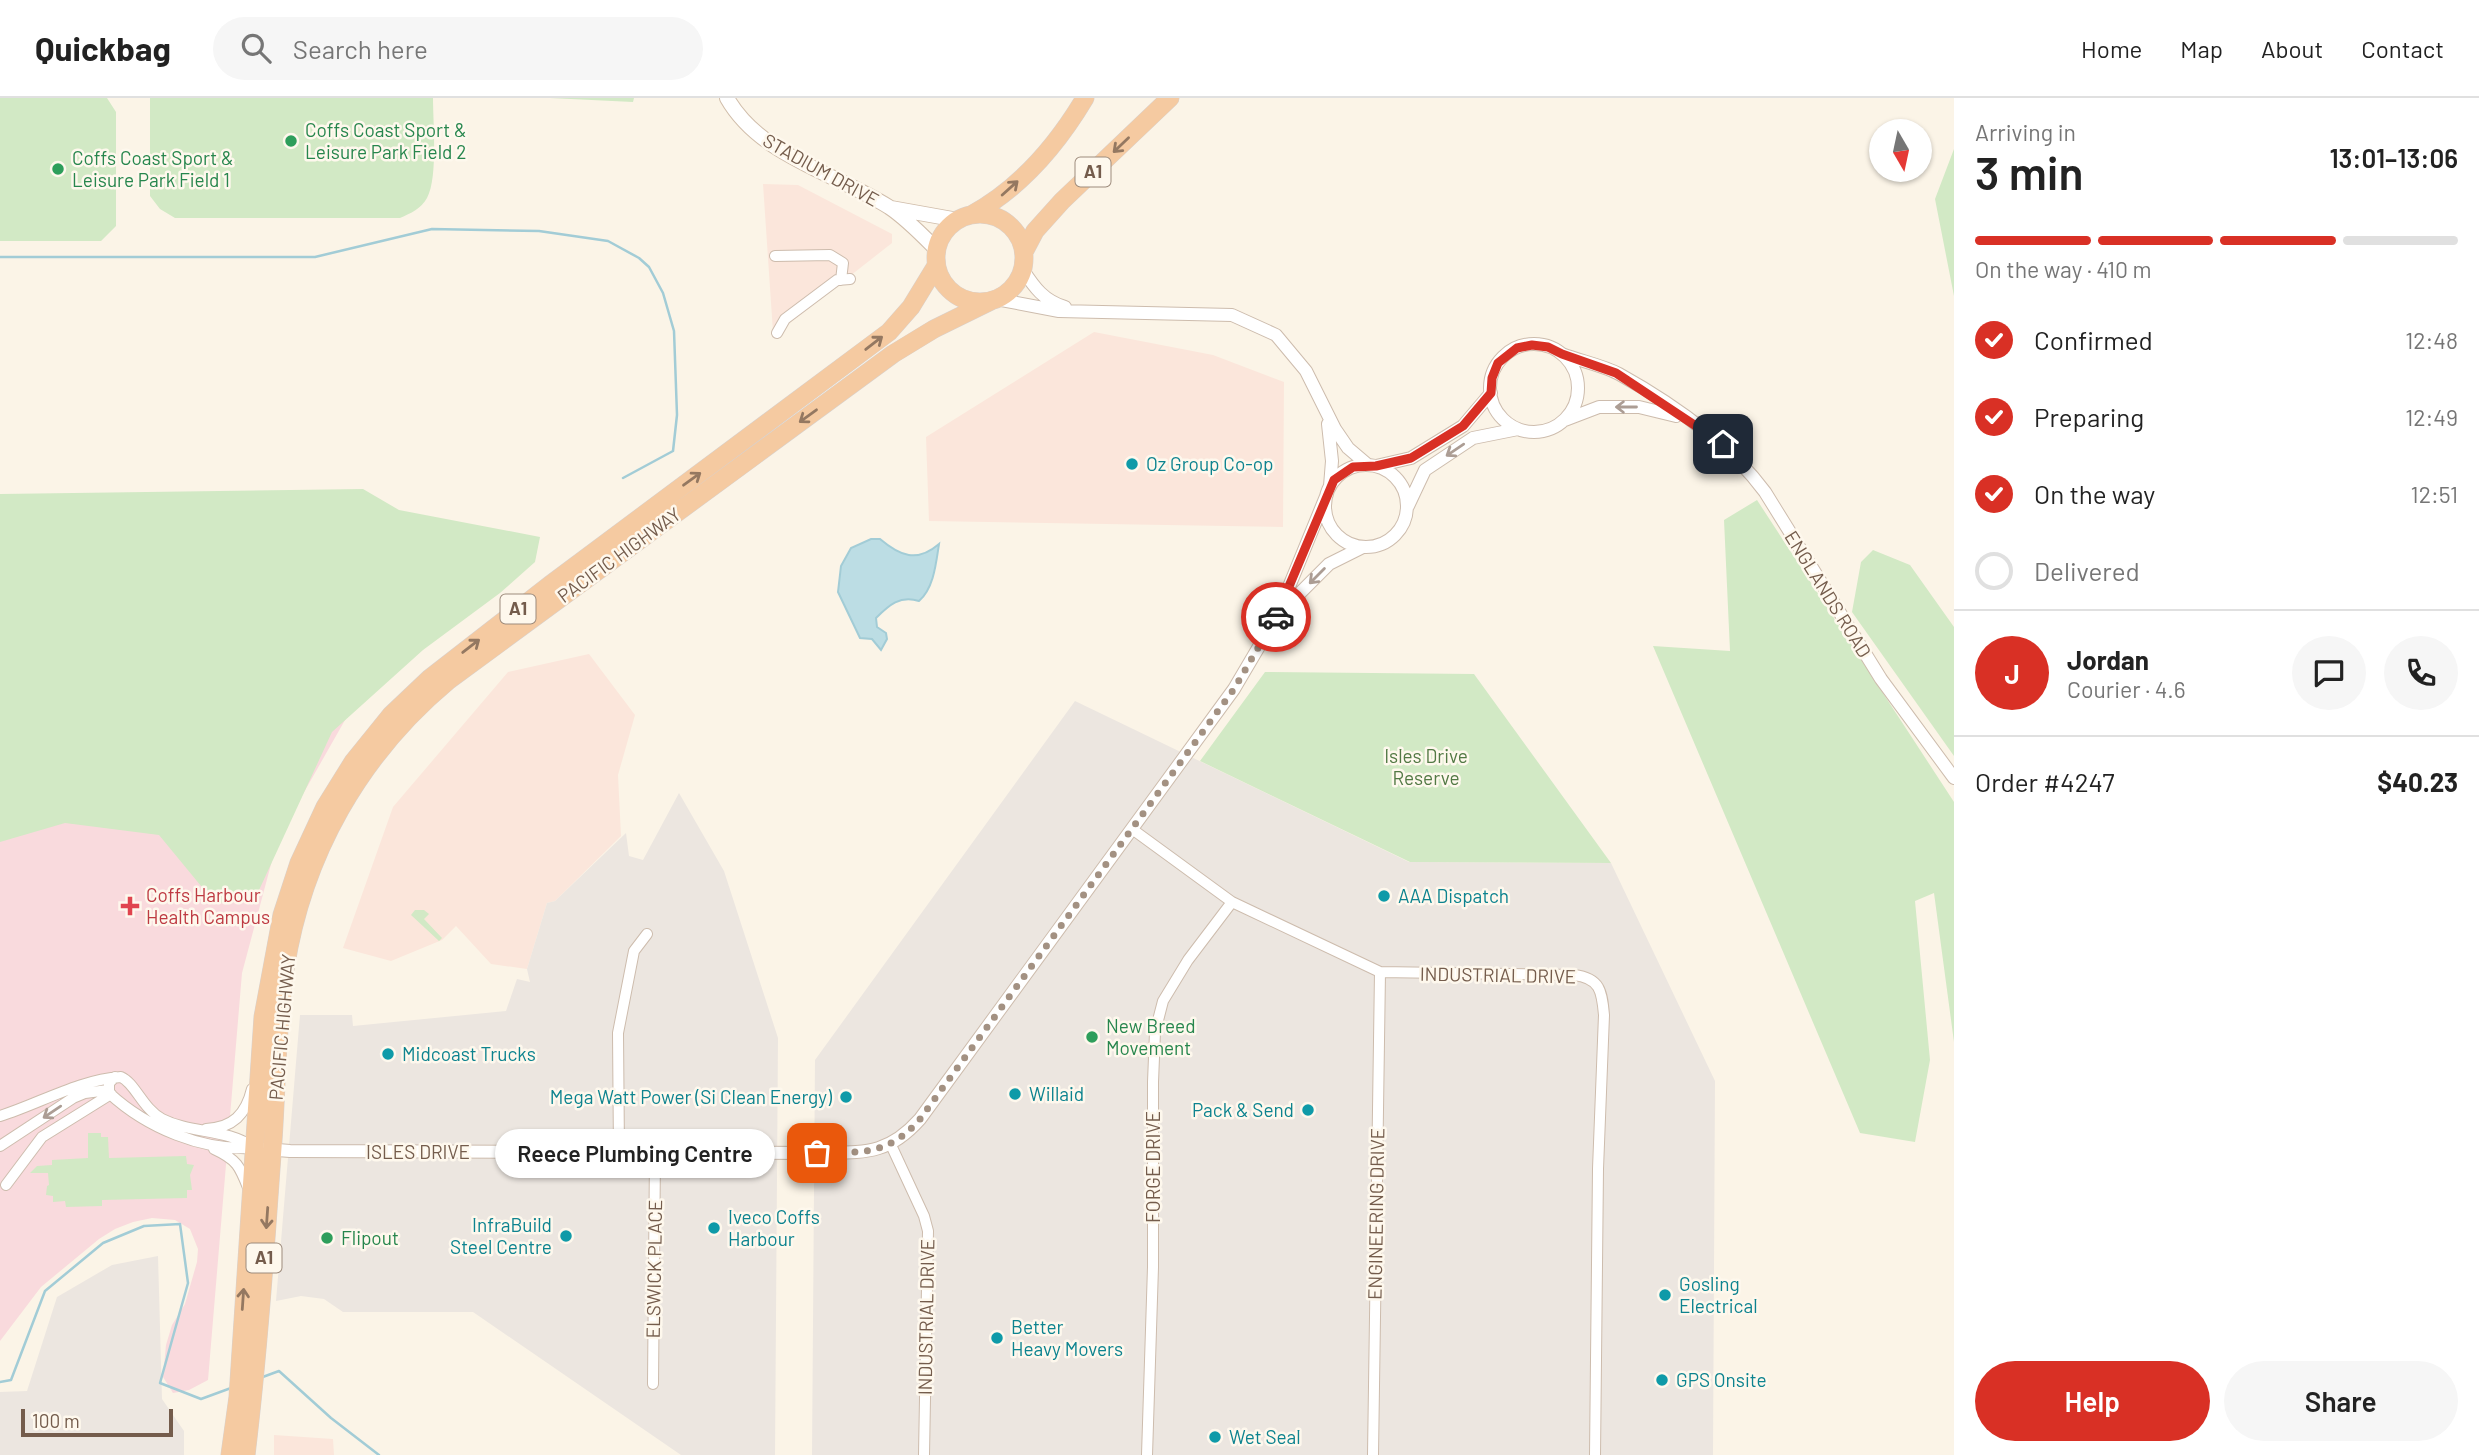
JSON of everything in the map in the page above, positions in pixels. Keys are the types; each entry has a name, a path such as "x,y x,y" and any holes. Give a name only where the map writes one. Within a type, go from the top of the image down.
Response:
{"highway":[{"name":"A1","path":"937,258 942,237 963,218 1001,196 1047,153 1085,98"},
{"name":"A1","path":"993,300 1007,294 1017,283 1035,231 1062,201 1170,98"},
{"path":"963,218 982,214 997,218 1010,226 1019,238 1023,261"},
{"path":"937,258 942,280 951,292 964,299 979,302 993,300"},
{"name":"PACIFIC HIGHWAY","path":"246,1455 250,1195 263,1017 282,915 302,855 325,807 346,773 391,715 430,678 551,584 889,332 911,307 937,258"},
{"name":"PACIFIC HIGHWAY","path":"247,1367 272,1150 282,992 297,911 333,818 363,771 417,708 449,680 893,354 934,329 993,300"},
{"name":"PACIFIC HIGHWAY","path":"230,1455 246,1395"}],"main road":[{"name":"STADIUM DRIVE","path":"727,98 747,126 763,138 890,208 937,258"},
{"name":"STADIUM DRIVE","path":"890,208 963,218"}],"street":[{"path":"775,256 830,255 843,262 845,279 837,280 785,319 777,333"},
{"path":"1023,261 1038,292 1049,300 1079,311"},
{"path":"993,300 1045,309 1079,311 1232,314 1276,335 1306,371 1348,448 1372,465 1390,472 1401,483 1408,507"},
{"name":"ENGLANDS ROAD","path":"1328,491 1346,470 1411,458 1463,426 1491,393 1492,378 1498,363 1517,348 1540,345 1616,373 1723,444 1748,469 1881,679 1954,778"},
{"path":"1562,354 1573,367 1578,383 1577,399 1564,421"},
{"path":"1491,393 1499,415 1518,429"},
{"name":"ENGLANDS ROAD","path":"1277,616 1329,564 1363,547 1380,545 1394,536 1404,523 1424,470 1473,438 1518,429 1541,432 1599,407 1639,407 1690,420"},
{"path":"1325,410 1332,448 1325,510 1335,532 1348,542 1363,547"},
{"path":"1277,616 1328,491"},
{"name":"ISLES DRIVE","path":"254,1148 655,1154 856,1152 891,1145 920,1119 1132,829 1234,689 1277,616"},
{"name":"INDUSTRIAL DRIVE","path":"1132,829 1232,902 1380,972 1574,975 1589,977 1597,983 1603,1000 1604,1015 1598,1168 1595,1455"},
{"name":"FORGE DRIVE","path":"1147,1455 1153,1267 1155,1032 1163,1001 1188,960 1232,902"},
{"path":"620,1153 618,1033 634,951 647,934"},
{"name":"ENGINEERING DRIVE","path":"1373,1455 1380,972"},
{"path":"196,1129 225,1126 240,1117 250,1099 259,1062"},
{"path":"0,1116 64,1090 115,1077 125,1078 143,1103 161,1119 242,1139 254,1148"},
{"path":"115,1077 109,1083 112,1094 156,1126 234,1159 250,1195"},
{"path":"0,1146 73,1098 85,1093 128,1094 129,1084"},
{"path":"6,1185 42,1137 112,1094"},
{"path":"199,1142 254,1148"},
{"name":"INDUSTRIAL DRIVE","path":"891,1145 924,1216 928,1231 924,1455"},
{"name":"ELSWICK PLACE","path":"653,1384 655,1154"}],"shaded area":[{"path":"763,184 798,185 892,234 892,243 790,323 773,332"},
{"path":"1094,332 1213,355 1284,382 1283,527 929,521 926,437"},
{"name":"Coffs Harbour Health Campus","path":"0,511 353,706 278,838 242,973 208,1380 189,1390 173,1393 163,1377 166,1345 172,1325 185,1304 198,1249 190,1229 175,1220 152,1218 133,1222 99,1239 41,1287 0,1341"},
{"path":"589,654 635,715 618,775 621,836 555,901 547,903 527,969 491,964 456,926 442,940 391,961 343,948 393,807 508,672"},
{"path":"1075,701 1409,862 1611,863 1715,1081 1713,1455 812,1455 815,1060"},
{"path":"679,793 724,871 778,1038 775,1455 681,1455 473,1312 343,1312 324,1299 301,1296 276,1301 300,1015 352,1015 353,1026 506,1011 517,979 530,982 527,969 547,903 555,901 626,833 629,856 643,860"},
{"path":"158,1256 162,1399 184,1431 184,1455 0,1455 0,1392 27,1391 57,1297 112,1265"},
{"path":"274,1435 333,1439 334,1455 274,1455"}],"green space":[{"name":"Coffs Coast Sport & Leisure Park Field 1","path":"0,98 107,98 116,112 116,226 101,241 0,241"},
{"name":"Coffs Coast Sport & Leisure Park Field 2","path":"150,98 433,98 434,164 427,198 422,205 400,218 175,218 160,209 150,196"},
{"path":"550,98 634,98 633,102"},
{"path":"1954,149 1954,296 1935,199"},
{"path":"363,489 399,510 540,537 535,562 500,593 423,650 332,732 254,901 215,903 159,835 65,823 0,842 0,494"},
{"path":"1757,500 1954,802 1954,1042 1934,893 1915,901 1930,1060 1915,1142 1860,1133 1653,646 1730,651 1724,520"},
{"path":"1873,550 1910,565 1954,627 1954,756 1852,612 1861,562"},
{"name":"Isles Drive Reserve","path":"1265,672 1474,674 1611,863 1410,862 1200,761"},
{"path":"415,910 424,910 429,914 424,919 442,938 439,941 411,915"},
{"path":"88,1133 101,1133 101,1137 108,1137 109,1158 186,1156 187,1164 194,1165 190,1175 192,1190 187,1190 187,1198 102,1200 102,1206 66,1207 65,1201 53,1202 53,1196 46,1195 48,1173 30,1173 37,1166 52,1165 52,1160 88,1158"}],"water":[{"path":"871,539 880,539 895,550 909,555 923,554 939,544 934,575 924,596 919,601 906,599 895,602 876,618 877,627 886,633 887,639 881,650 872,639 860,638 838,592 841,566 851,548"}],"waterway":[{"path":"0,257 315,257 432,229 539,231 608,241 639,258 649,267 663,293 674,331 677,415 673,451 623,478"},
{"path":"0,1382 11,1380 45,1291 103,1243 144,1226 180,1224 188,1283 160,1383 201,1399 231,1388"},
{"path":"260,1378 279,1371 331,1418 379,1455"}],"way so far":[{"path":"817,1153 864,1152 891,1145 920,1119 1234,689 1276,617"}],"place":[{"name":"Coffs Coast Sport & Leisure Park Field 2","path":"291,141"},
{"name":"Coffs Coast Sport & Leisure Park Field 1","path":"58,169"},
{"name":"Oz Group Co-op","path":"1132,464"},
{"name":"AAA Dispatch","path":"1384,896"},
{"name":"Coffs Harbour Health Campus","path":"130,906"},
{"name":"New Breed Movement","path":"1092,1037"},
{"name":"Midcoast Trucks","path":"388,1054"},
{"name":"Willaid","path":"1015,1094"},
{"name":"Mega Watt Power (Si Clean Energy)","path":"846,1097"},
{"name":"Pack & Send","path":"1308,1110"},
{"name":"Reece Plumbing Centre","path":"817,1153"},
{"name":"Iveco Coffs Harbour","path":"714,1228"},
{"name":"InfraBuild Steel Centre","path":"566,1236"},
{"name":"Flipout","path":"327,1238"},
{"name":"Gosling Electrical","path":"1665,1295"},
{"name":"Better Heavy Movers","path":"997,1338"},
{"name":"GPS Onsite","path":"1662,1380"},
{"name":"Wet Seal","path":"1215,1437"}],"route":[{"path":"1276,617 1334,480 1353,467 1376,466 1411,458 1463,426 1491,393 1490,386 1498,363 1517,348 1532,345 1548,347 1616,373 1723,444"}]}
